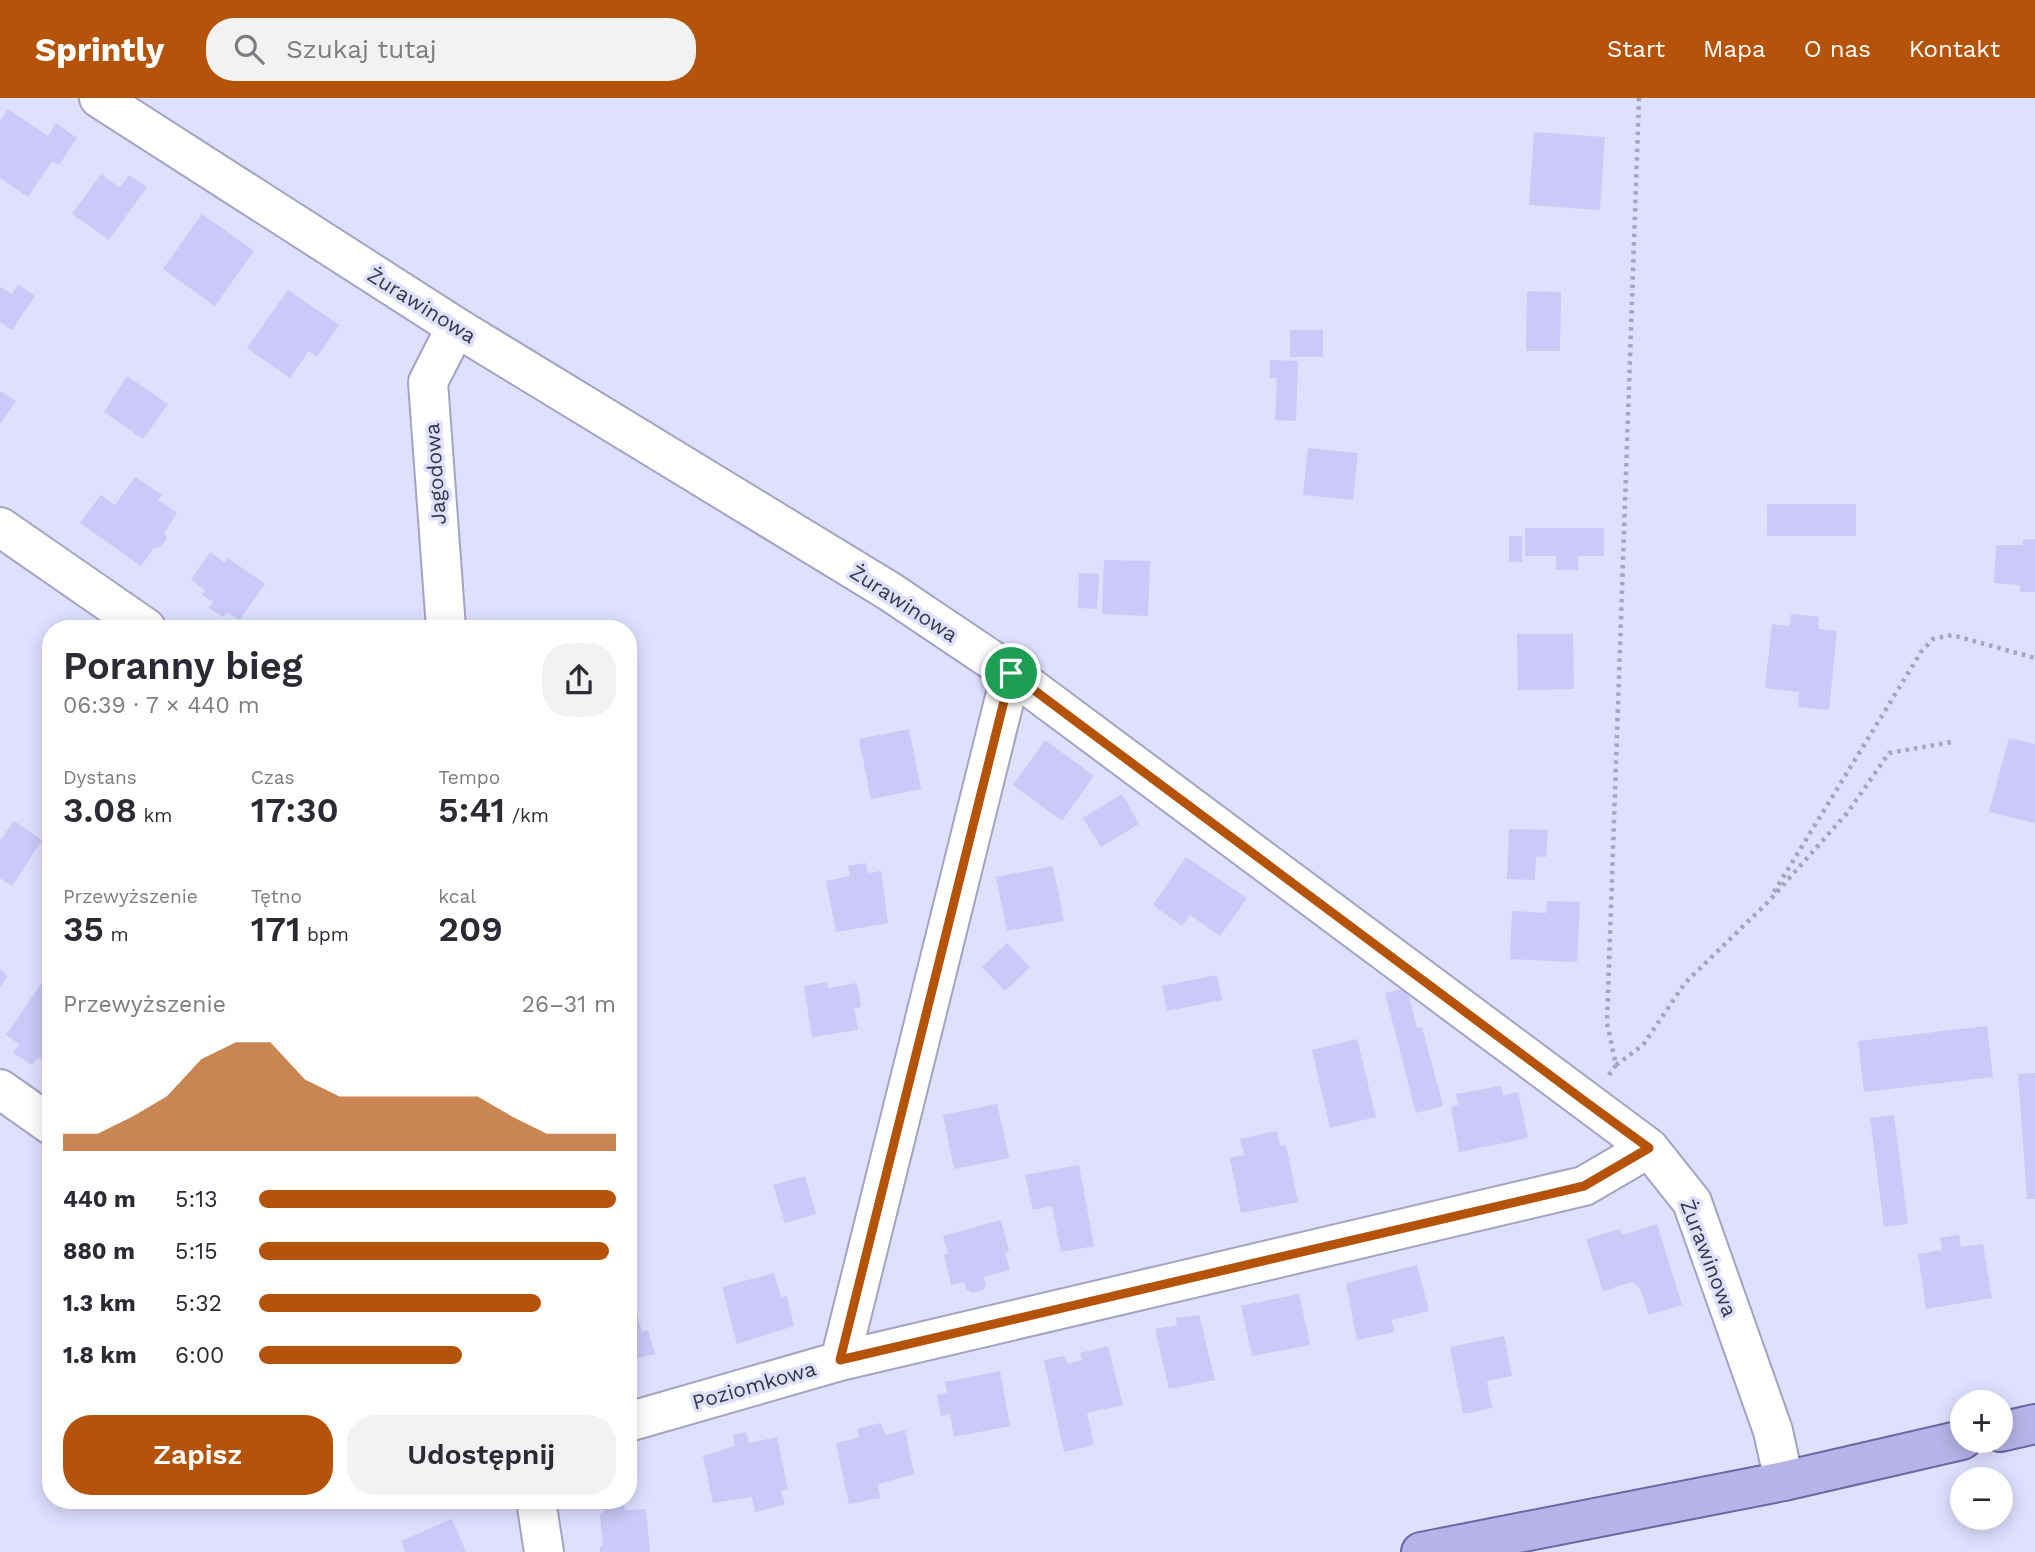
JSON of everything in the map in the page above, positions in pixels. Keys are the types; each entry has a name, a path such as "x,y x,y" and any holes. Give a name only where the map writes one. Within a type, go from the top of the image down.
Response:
{"main road":[{"path":"2013,1429 2035,1424"},
{"path":"1421,1552 1784,1481 1950,1443"}],"street":[{"name":"Żurawinowa","path":"99,98 456,327 889,591 1011,673 1649,1148 1692,1202 1773,1430 1784,1481"},
{"name":"Jagodowa","path":"445,620 428,382 456,327"},
{"path":"0,527 134,620"},
{"path":"840,1360 1011,673"},
{"path":"0,1090 42,1119"},
{"name":"Poziomkowa","path":"637,1419 840,1360 1584,1186 1649,1148"},
{"path":"537,1509 544,1552"}],"path":[{"path":"1616,1065 1607,1023 1639,98"},
{"path":"1768,902 1921,652 1933,639 1952,635 2035,658"},
{"path":"1590,1105 1616,1065 1643,1045 1685,983 1768,902 1848,812 1889,753 1952,742"}],"building":[{"path":"8,109 48,136 56,123 77,138 59,165 52,161 28,197 0,178 0,121"},
{"path":"1534,132 1605,137 1600,210 1529,205"},
{"path":"101,174 120,188 129,175 147,187 109,240 72,214"},
{"path":"202,214 254,251 215,306 163,269"},
{"path":"18,284 35,296 12,330 0,322 0,287 12,294"},
{"path":"288,290 339,325 317,357 309,351 290,378 247,348"},
{"path":"1527,291 1561,292 1560,351 1526,351"},
{"path":"1290,330 1323,330 1323,357 1290,357"},
{"path":"1270,360 1298,361 1296,421 1275,420 1277,378 1270,378"},
{"path":"127,376 168,404 143,439 104,412"},
{"path":"0,391 16,401 0,424"},
{"path":"1308,448 1358,453 1353,500 1303,495"},
{"path":"135,477 162,495 158,500 177,513 165,532 167,539 160,547 154,548 141,566 80,523 101,495 115,505"},
{"path":"1767,504 1856,504 1856,536 1767,536"},
{"path":"1525,528 1604,528 1604,556 1578,556 1578,570 1556,570 1556,556 1525,556"},
{"path":"1509,536 1522,536 1522,562 1509,562"},
{"path":"2023,539 2035,539 2035,592 2020,592 2020,585 1994,583 1996,545 2023,545"},
{"path":"210,552 225,563 228,558 265,584 239,620 227,612 223,617 209,608 213,602 202,595 205,590 191,580"},
{"path":"1104,560 1150,561 1148,616 1102,614"},
{"path":"1079,573 1099,574 1097,609 1078,608"},
{"path":"1791,614 1819,617 1818,629 1837,631 1829,710 1798,707 1799,692 1765,688 1772,624 1790,626"},
{"path":"1517,634 1573,634 1574,689 1518,690"},
{"path":"909,729 921,789 871,799 859,739"},
{"path":"2009,738 2035,744 2035,823 1989,812"},
{"path":"1045,740 1094,776 1062,821 1013,785"},
{"path":"1122,794 1139,824 1101,847 1083,818"},
{"path":"14,821 42,840 12,886 0,878 0,841"},
{"path":"1509,829 1548,830 1546,857 1536,856 1535,880 1507,879"},
{"path":"1186,857 1247,898 1220,936 1190,915 1182,926 1153,905"},
{"path":"866,863 868,873 881,871 888,923 836,932 826,881 850,876 848,866"},
{"path":"1053,866 1064,921 1007,931 996,877"},
{"path":"1547,901 1580,902 1577,962 1510,959 1512,911 1546,913"},
{"path":"1007,943 1030,967 1005,991 982,967"},
{"path":"0,969 8,976 0,987"},
{"path":"1217,975 1222,1000 1167,1011 1162,986"},
{"path":"827,982 828,988 857,983 861,1007 854,1008 858,1030 812,1037 804,986"},
{"path":"42,983 42,1060 38,1057 32,1065 13,1053 19,1044 6,1035"},
{"path":"1407,988 1417,1028 1422,1027 1443,1106 1416,1113 1385,993"},
{"path":"1987,1026 1993,1077 1864,1092 1858,1041"},
{"path":"1357,1039 1376,1117 1330,1128 1312,1050"},
{"path":"2035,1073 2035,1199 2027,1199 2018,1074"},
{"path":"1501,1086 1503,1095 1518,1092 1528,1138 1459,1152 1451,1107 1458,1105 1456,1094"},
{"path":"997,1104 1009,1158 954,1169 943,1115"},
{"path":"1894,1115 1908,1224 1884,1227 1870,1118"},
{"path":"1277,1131 1280,1146 1286,1145 1298,1202 1241,1213 1230,1158 1244,1155 1240,1139"},
{"path":"1079,1165 1094,1246 1061,1252 1052,1206 1033,1210 1025,1175"},
{"path":"805,1176 816,1214 785,1223 773,1185"},
{"path":"1001,1220 1009,1251 1005,1252 1010,1270 984,1277 986,1284 983,1290 973,1293 966,1289 965,1282 951,1285 943,1236"},
{"path":"1657,1224 1682,1305 1649,1315 1640,1288 1632,1282 1603,1291 1586,1239 1620,1229 1622,1235"},
{"path":"1959,1235 1961,1247 1983,1244 1992,1298 1926,1309 1918,1254 1942,1250 1940,1238"},
{"path":"1417,1265 1429,1311 1392,1320 1394,1332 1357,1340 1346,1283"},
{"path":"774,1273 781,1298 787,1296 794,1326 737,1344 722,1287"},
{"path":"1299,1294 1310,1345 1252,1356 1241,1306"},
{"path":"637,1314 642,1332 648,1330 655,1354 637,1358"},
{"path":"1199,1315 1215,1380 1169,1389 1155,1329 1177,1325 1176,1318"},
{"path":"1504,1336 1512,1376 1487,1381 1492,1408 1463,1414 1450,1347"},
{"path":"1108,1346 1123,1405 1087,1413 1094,1445 1064,1452 1044,1360 1065,1356 1067,1364 1082,1360 1080,1353"},
{"path":"1000,1371 1010,1426 954,1437 950,1414 941,1416 937,1395 947,1393 945,1382"},
{"path":"880,1423 886,1435 905,1430 914,1474 878,1484 880,1498 849,1504 836,1443 859,1438 857,1429"},
{"path":"746,1432 749,1443 777,1437 788,1490 781,1490 785,1505 755,1512 752,1497 713,1503 703,1456 735,1446 733,1435"},
{"path":"605,1509 646,1509 650,1552 600,1552 600,1547 603,1546 600,1516"},
{"path":"452,1519 466,1552 405,1552 401,1541"}],"route":[{"path":"1011,673 1649,1148 1584,1186 840,1360 1011,673"}]}
